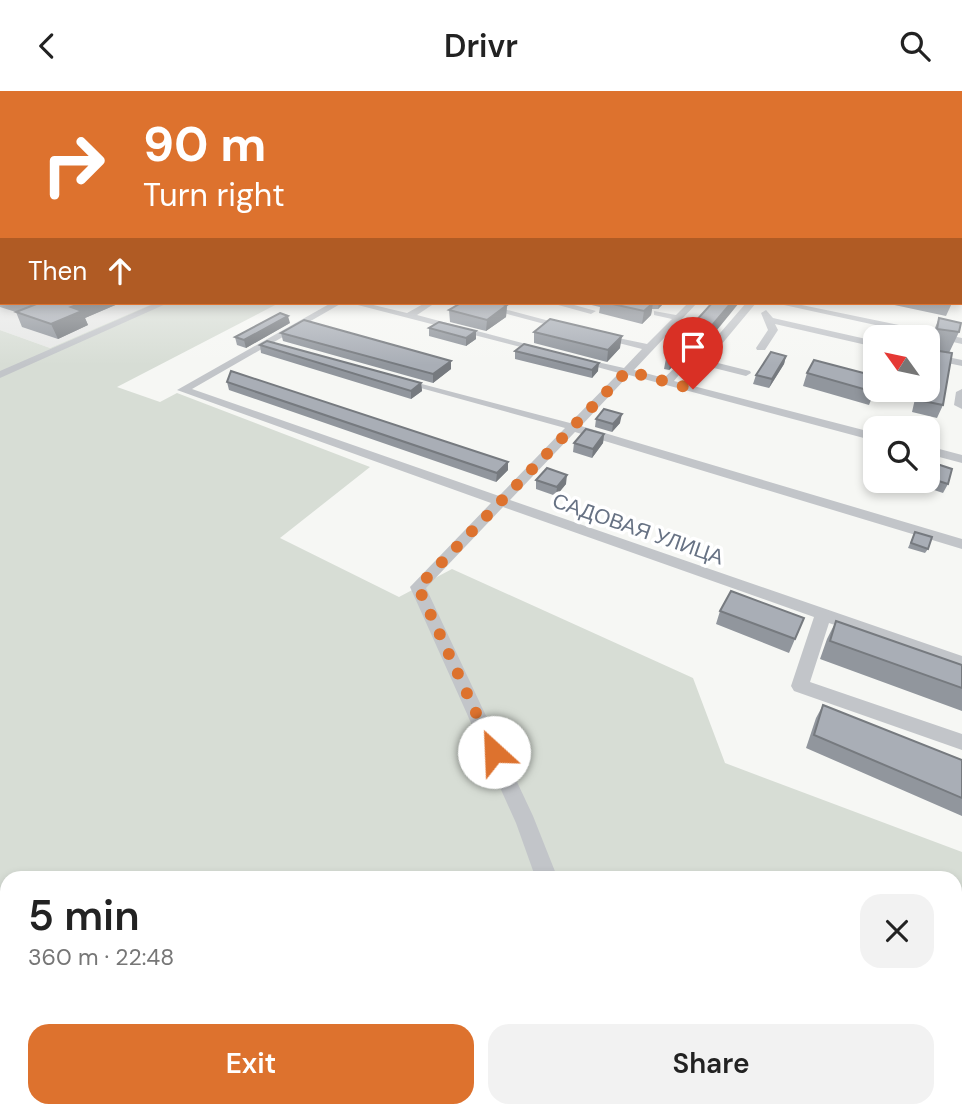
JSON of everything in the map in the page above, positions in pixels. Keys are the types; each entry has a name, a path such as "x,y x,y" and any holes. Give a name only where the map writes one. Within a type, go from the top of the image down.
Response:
{"street":[{"path":"0,375 158,305"},
{"path":"269,343 334,305"},
{"path":"363,305 409,316 536,334 583,331"},
{"path":"409,316 428,305"},
{"path":"475,305 536,334 627,371 863,433"},
{"path":"565,305 591,311"},
{"path":"544,871 526,823 418,587 689,305"},
{"path":"712,349 749,305"},
{"path":"761,348 773,330 766,313 775,305"},
{"path":"790,305 849,314 888,325"},
{"path":"657,313 678,318"},
{"path":"769,320 863,341"},
{"path":"595,334 649,348"},
{"path":"940,336 962,341"},
{"path":"269,343 282,347"},
{"name":"САДОВАЯ УЛИЦА","path":"269,343 183,390 962,663"},
{"path":"940,358 962,363"},
{"path":"667,382 684,362 706,363 746,373"},
{"path":"388,376 573,427 962,544"},
{"path":"962,392 962,406"},
{"path":"940,453 962,459"},
{"path":"823,616 800,686 962,742"}],"shaded area":[{"path":"0,305 149,305 50,348 0,330"},
{"path":"149,305 275,305 117,387 160,402 177,393 370,467 280,538 399,597 452,569 693,678 725,763 962,852 962,871 0,871 0,330 50,348"}],"building":[{"path":"34,305 76,305 71,307 82,311 51,324 16,312"},
{"path":"458,305 507,305 487,320 449,310"},
{"path":"617,305 651,305 644,311"},
{"path":"710,305 729,305 699,341 687,341 672,354 667,353"},
{"path":"280,313 288,316 244,340 235,337"},
{"path":"939,318 961,323 959,332 940,329"},
{"path":"550,319 622,336 608,350 534,332"},
{"path":"304,320 451,361 433,374 281,333"},
{"path":"439,322 476,331 466,338 429,328"},
{"path":"267,341 421,383 411,391 260,345"},
{"path":"524,344 599,363 592,370 515,351"},
{"path":"940,351 952,353 943,405 933,403 940,403"},
{"path":"771,352 786,356 772,379 756,375"},
{"path":"814,360 863,373 863,389 807,373"},
{"path":"231,371 508,462 497,473 227,382"},
{"path":"604,409 622,414 613,424 596,419"},
{"path":"586,429 604,434 593,449 574,443"},
{"path":"940,465 952,469 948,484 940,481"},
{"path":"547,468 567,475 557,487 536,480"},
{"path":"915,532 932,537 928,549 911,543"},
{"path":"731,591 804,618 795,639 720,611"},
{"path":"836,621 962,665 962,688 830,641"},
{"path":"823,705 962,760 962,798 814,735"}],"route":[{"path":"494,752 418,587 627,371 693,389"}]}
